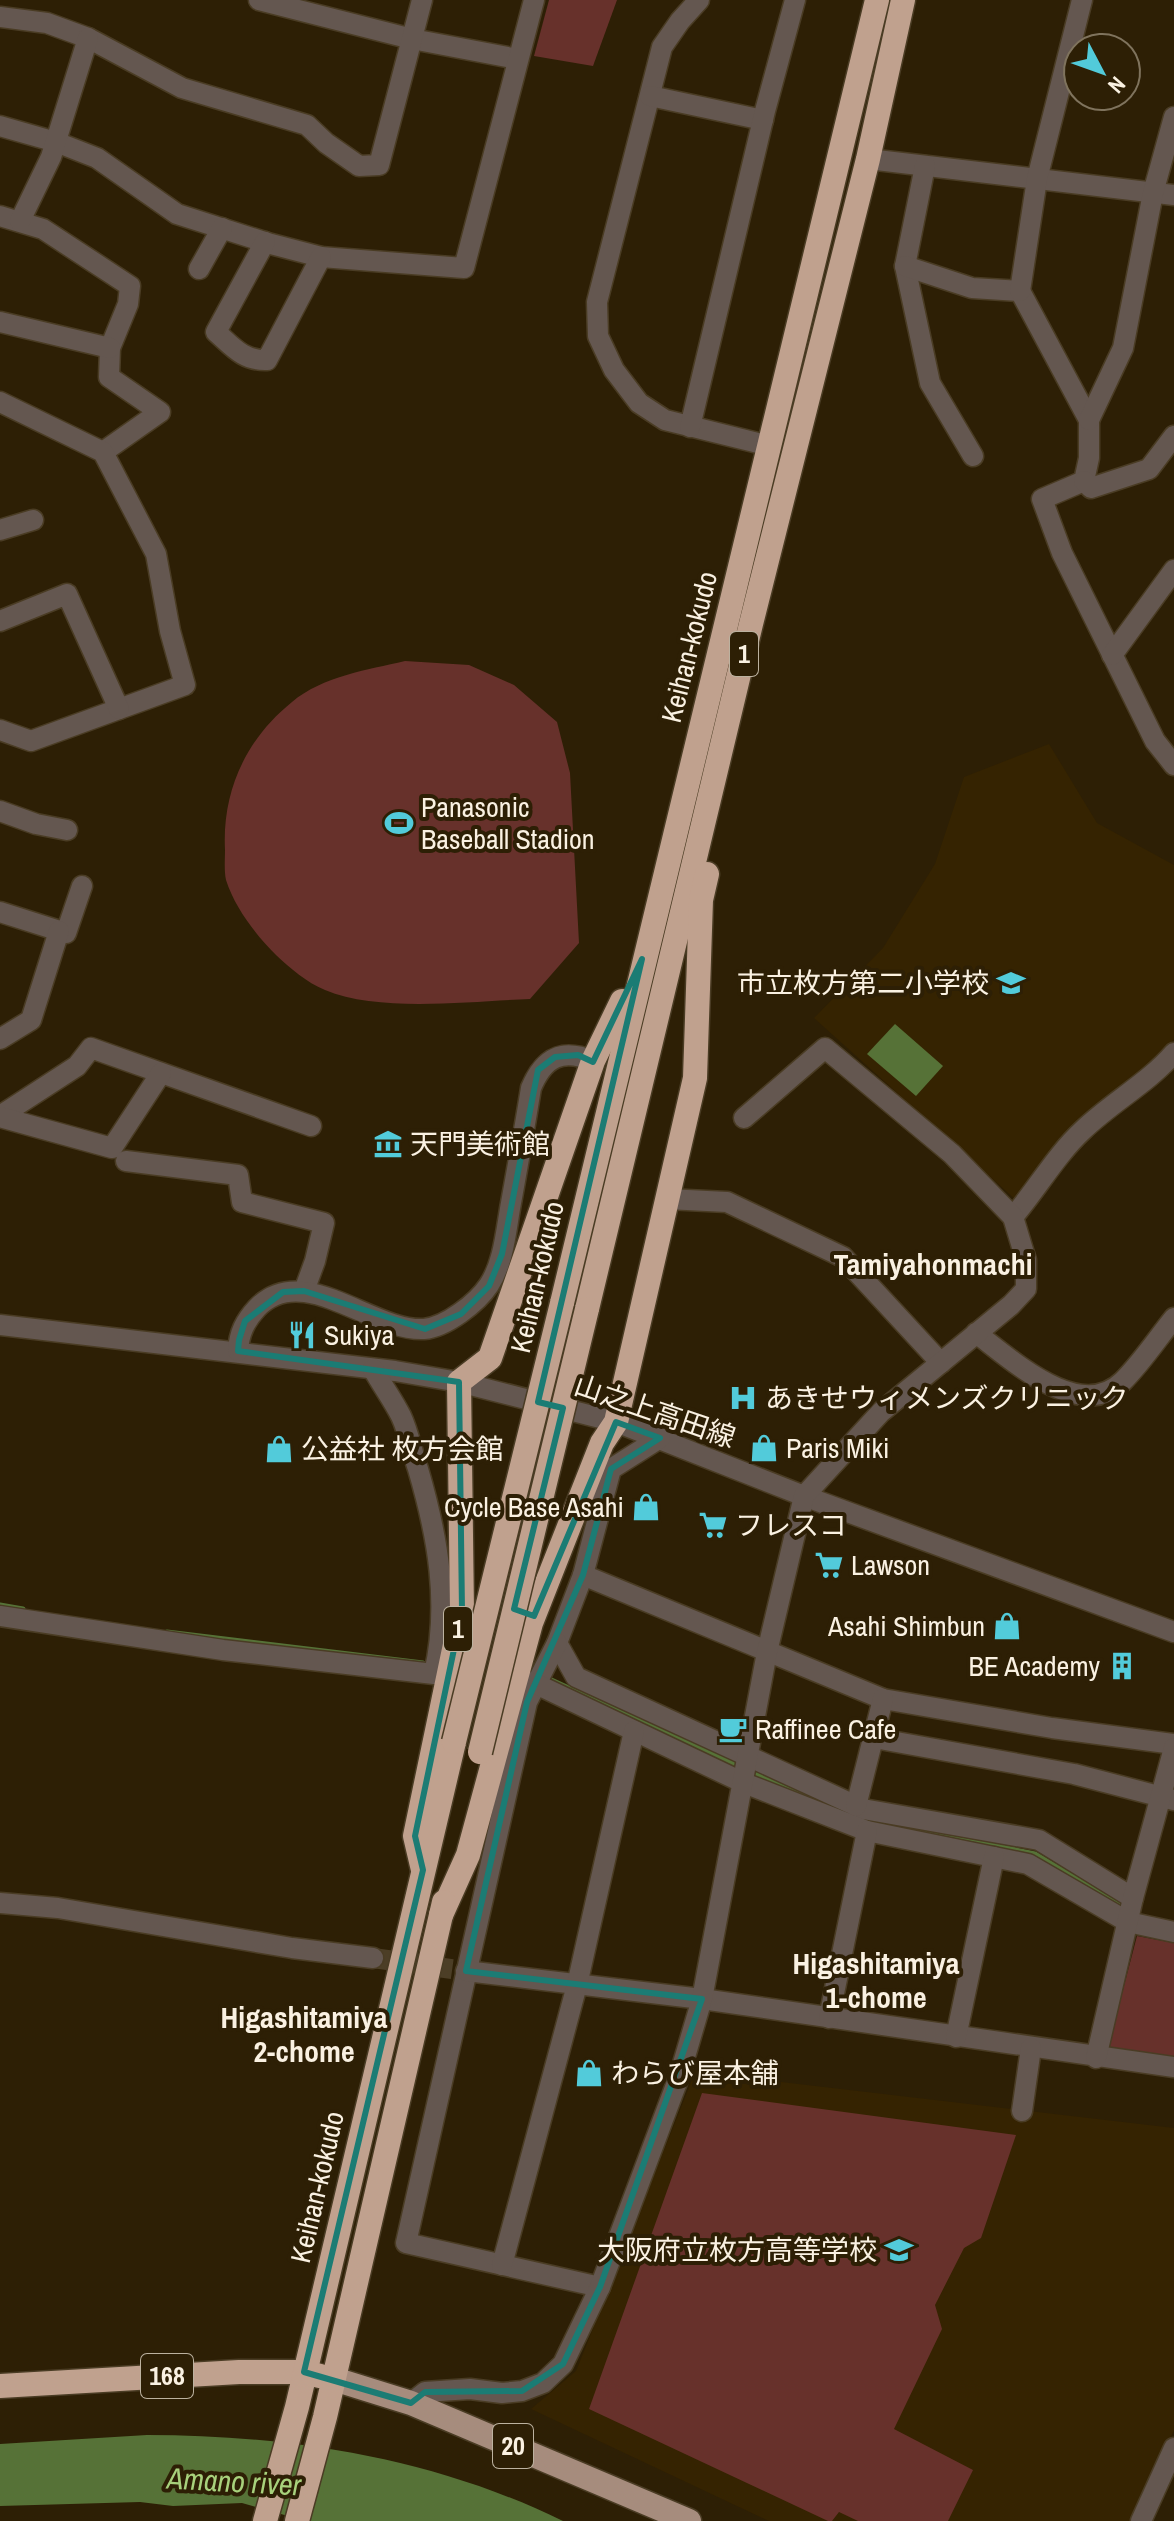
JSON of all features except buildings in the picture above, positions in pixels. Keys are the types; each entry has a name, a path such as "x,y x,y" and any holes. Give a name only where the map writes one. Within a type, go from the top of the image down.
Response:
{"highway":[{"name":"Keihan-kokudo","path":"265,2521 297,2407 642,959 877,0"},
{"name":"Keihan-kokudo","path":"297,2521 325,2417 441,1915 751,624 868,159 903,0"},
{"path":"441,1915 468,1855 531,1623 602,1443 616,1422 695,1078 701,900 742,730 751,624"},
{"name":"1","path":"423,1870 415,1836 462,1611 459,1382 490,1358 593,1061 642,959"},
{"name":"168","path":"0,2386 239,2372 304,2372 334,2379"}],"main road":[{"name":"20","path":"334,2379 411,2403 689,2521"}],"street":[{"path":"259,0 412,39 518,59"},
{"path":"0,17 47,23 88,38 182,88 307,125 359,166 379,165 422,0"},
{"path":"0,126 97,158 177,214 265,242 321,257 464,268 534,0"},
{"path":"699,0 662,47 597,302 598,336 614,370 639,403 665,420 770,446"},
{"path":"690,427 763,120 795,0"},
{"path":"1082,0 1037,179 1020,291 1089,420"},
{"path":"88,38 51,157 10,219 43,229 130,286 128,304 110,348 109,377 160,412 103,452"},
{"path":"650,96 763,120"},
{"path":"1084,481 1089,458 1089,420 1123,348 1153,193 1174,117"},
{"path":"868,159 1174,195"},
{"path":"925,166 905,266 930,383 973,456"},
{"path":"199,269 222,228"},
{"path":"265,242 216,332 242,356 267,360 321,257"},
{"path":"905,266 972,288 1020,291"},
{"path":"0,322 110,348"},
{"path":"0,402 103,452 156,554 170,631 185,685 31,741 0,730"},
{"path":"1084,481 1091,488 1149,469 1174,436"},
{"path":"1084,481 1042,499 1062,553 1112,655 1155,741 1174,765"},
{"path":"0,530 33,520"},
{"path":"1112,655 1174,570"},
{"path":"0,621 67,594 119,709"},
{"path":"0,811 36,824 67,830"},
{"path":"0,912 66,933 82,886"},
{"path":"0,1039 31,1020 59,931"},
{"path":"0,1116 77,1066 91,1048 311,1126"},
{"path":"411,2403 425,2392 470,2389 502,2393 522,2391 543,2383 563,2364 600,2287 679,2077 702,1999 767,1652 804,1496 881,1412 1011,1305 1026,1289 1026,1260 1013,1217 952,1154 825,1048 744,1118"},
{"path":"1013,1217 1040,1186 1063,1150 1085,1128 1158,1071 1174,1053"},
{"path":"238,1351 245,1321 261,1304 283,1292 304,1291 401,1324 425,1329 461,1314 489,1286 502,1254 531,1088 538,1070 555,1057 578,1055 593,1061"},
{"path":"0,1116 112,1148 161,1073"},
{"path":"126,1161 238,1175 242,1202 324,1223 304,1291"},
{"path":"667,1199 727,1202 843,1257 941,1363"},
{"path":"976,1333 1043,1381 1069,1393 1095,1396 1121,1384 1174,1318"},
{"name":"山之上高田線","path":"0,1325 238,1351 459,1382 616,1422 804,1496 1174,1632"},
{"path":"0,1616 223,1650 434,1674 441,1643 439,1553 429,1507 402,1418 373,1369"},
{"path":"600,2287 406,2243 530,1682 557,1643 583,1575 611,1469 660,1438"},
{"path":"583,1575 883,1699 1174,1746 1167,1799 1133,1898 1096,2058"},
{"path":"557,1643 576,1677 856,1806 1039,1840 1133,1898"},
{"path":"530,1682 744,1783 867,1831 1028,1864 1128,1922 1174,1932"},
{"path":"856,1806 883,1699"},
{"path":"502,2265 642,1734 654,1713"},
{"path":"874,1738 1074,1774 1167,1799"},
{"path":"829,2018 867,1831"},
{"path":"956,2037 994,1857"},
{"path":"0,1903 58,1908 292,1948 373,1958"},
{"path":"466,1971 702,1999 1174,2067"},
{"path":"1022,2111 1031,2048"},
{"path":"1141,2521 1174,2448"}],"highlighted area":[{"path":"642,959 538,1402 563,1408 514,1609 534,1616 616,1422 660,1438 611,1469 583,1575 527,1702 466,1971 702,1999 600,2287 563,2364 522,2391 425,2392 411,2403 304,2372 423,1870 415,1836 462,1611 459,1382 238,1351 245,1321 283,1292 304,1291 425,1329 461,1314 489,1286 502,1254 538,1070 555,1057 578,1055 593,1062"}],"shaded area":[{"path":"549,0 617,0 593,66 534,56"},
{"name":"Panasonic Baseball Stadion","path":"405,661 469,665 514,685 557,722 570,773 579,943 530,999 398,1003 347,997 325,990 299,975 268,947 241,911 226,880 225,828 228,807 240,768 262,732 292,702 317,686 346,675"},
{"name":"市立枚方第二小学校","path":"1049,744 1097,823 1174,865 1174,1039 1151,1065 1059,1139 1017,1201 814,1018 883,948 935,864 964,777"},
{"path":"1137,1936 1174,1943 1174,2058 1107,2051"},
{"name":"大阪府立枚方高等学校","path":"695,2072 1174,2128 1174,2430 1133,2521 769,2521 531,2409 576,2371"},
{"path":"702,2093 1016,2135 981,2238 964,2248 935,2305 942,2329 894,2429 973,2470 948,2521 858,2521 839,2512 832,2521 828,2521 589,2409"}],"water":[{"path":"895,1024 943,1066 916,1096 867,1054"},
{"name":"Amano river","path":"147,2435 254,2440 360,2454 464,2481 563,2521 306,2521 242,2503 0,2506 0,2444"}],"waterway":[{"path":"0,1605 23,1609"},
{"path":"167,1632 423,1663"},
{"path":"547,1678 741,1767"},
{"path":"750,1772 826,1803"},
{"path":"865,1818 1035,1854 1123,1906"}],"tunnel":[{"path":"373,1958 466,1971"}],"place":[{"name":"Panasonic Baseball Stadion","path":"399,823"},
{"name":"市立枚方第二小学校","path":"1011,983"},
{"name":"天門美術館","path":"388,1144"},
{"name":"Sukiya","path":"302,1335"},
{"name":"あきせウィメンズクリニック","path":"743,1398"},
{"name":"Paris Miki","path":"764,1448"},
{"name":"公益社 枚方会館","path":"279,1449"},
{"name":"Cycle Base Asahi","path":"646,1507"},
{"name":"フレスコ","path":"713,1525"},
{"name":"Lawson","path":"829,1565"},
{"name":"Asahi Shimbun","path":"1007,1626"},
{"name":"BE Academy","path":"1122,1666"},
{"name":"Raffinee Cafe","path":"733,1729"},
{"name":"わらび屋本舗","path":"589,2073"},
{"name":"大阪府立枚方高等学校","path":"899,2250"}],"district":[{"name":"Tamiyahonmachi","path":"933,1265"},
{"name":"Higashitamiya 1-chome","path":"876,1981"},
{"name":"Higashitamiya 2-chome","path":"304,2035"}]}
